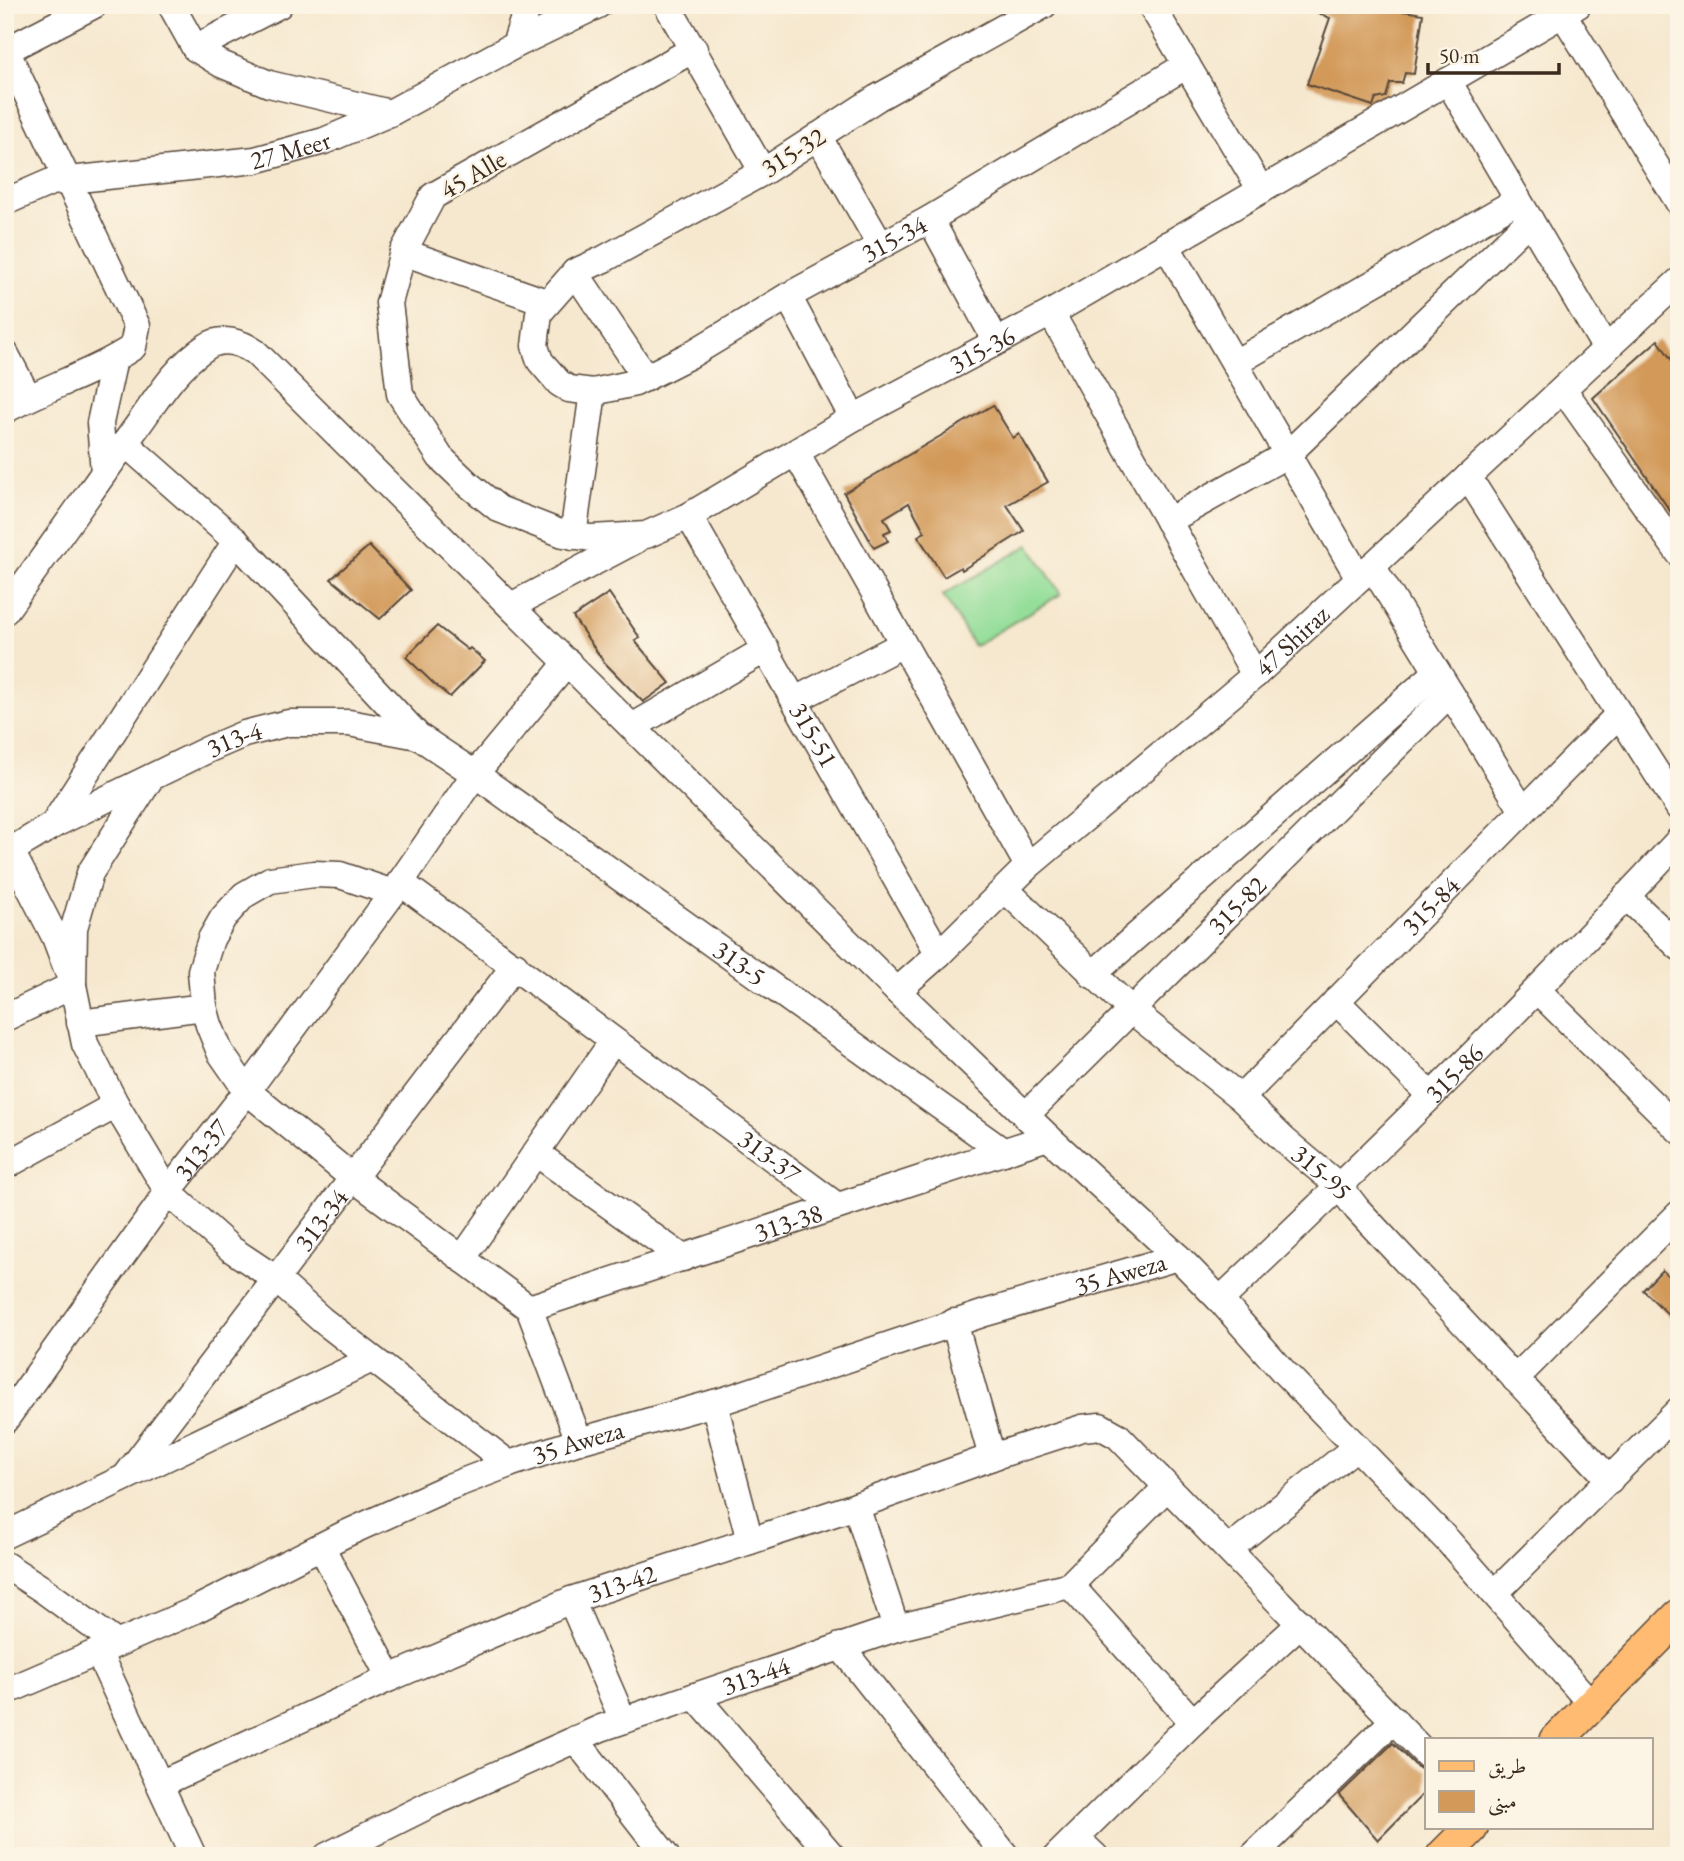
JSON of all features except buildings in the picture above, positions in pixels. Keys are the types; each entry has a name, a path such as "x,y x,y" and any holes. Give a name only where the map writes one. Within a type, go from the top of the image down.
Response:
{"main road":[{"path":"1558,1738 1679,1616"},
{"path":"1443,1856 1470,1829"}],"street":[{"path":"5,353 17,403 114,359 133,347 136,327 6,50 94,5"},
{"path":"171,5 195,48 221,64 269,84 390,113"},
{"path":"195,48 279,5"},
{"path":"515,45 528,5"},
{"name":"27 Meer","path":"5,202 51,182 255,160 324,141 390,113 515,45 598,5"},
{"path":"667,5 763,172"},
{"name":"315-32","path":"546,302 575,272 604,259 763,172 877,98 1044,5"},
{"path":"1151,5 1261,190"},
{"path":"1571,10 1679,203"},
{"name":"315-36","path":"400,394 440,457 499,509 542,527 573,536 617,538 646,535 689,516 853,418 1051,313 1571,10"},
{"name":"45 Alle","path":"400,394 389,303 403,252 433,196 694,49"},
{"name":"315-34","path":"593,392 614,389 646,378 690,355 788,296 930,219 1187,65"},
{"path":"1448,81 1606,349"},
{"path":"818,136 881,246"},
{"path":"1235,363 1524,210"},
{"path":"1168,521 1288,454 1524,210"},
{"path":"930,219 996,341"},
{"path":"1166,246 1288,454 1443,682 1523,811"},
{"path":"403,252 546,302 538,313 536,329 536,346 540,361 559,383 569,389 593,392 573,536"},
{"path":"575,272 646,378"},
{"path":"788,296 853,418"},
{"name":"47 Shiraz","path":"897,991 939,954 1028,866 1255,675 1606,349 1674,296"},
{"path":"1051,313 1255,675"},
{"path":"5,611 125,443 184,366 207,346 224,341 239,342 265,359 897,991 1025,1116 1178,1257 1495,1593 1592,1704"},
{"path":"104,472 100,423 114,359"},
{"path":"1563,389 1679,554"},
{"path":"125,443 236,541 418,736"},
{"path":"796,453 1028,866"},
{"path":"1468,477 1679,808"},
{"name":"315-51","path":"689,516 939,954"},
{"path":"511,606 646,535"},
{"path":"53,825 236,541"},
{"path":"795,700 903,644"},
{"path":"632,727 766,649"},
{"name":"313-37","path":"5,1420 168,1192 247,1090 435,835 475,774 568,662"},
{"path":"1092,975 1443,682"},
{"name":"315-82","path":"1025,1116 1131,1010 1443,682"},
{"name":"315-84","path":"1241,1098 1619,713"},
{"name":"313-4","path":"8,852 53,825 244,734 288,723 349,723 418,736 475,774"},
{"name":"313-5","path":"475,774 1004,1152"},
{"path":"73,985 74,928 90,873 150,779"},
{"name":"315-86","path":"1220,1300 1340,1186 1537,990 1679,840"},
{"path":"8,852 55,937 73,985 85,1044 116,1105 168,1192 231,1249 276,1279 372,1359 509,1464"},
{"path":"396,887 340,875 314,874 270,880 244,895 223,918 211,939 201,971 204,1007 209,1026 220,1052 247,1090 353,1178 529,1308 579,1441"},
{"name":"313-37","path":"396,887 514,965 837,1206"},
{"name":"315-95","path":"1006,890 1131,1010 1241,1098 1284,1140 1340,1186 1357,1209 1610,1480"},
{"path":"1626,896 1679,947"},
{"name":"313-34","path":"126,1476 514,965"},
{"path":"5,1018 73,985"},
{"path":"1537,990 1679,1130"},
{"path":"1336,1001 1431,1096"},
{"path":"80,1023 204,1007"},
{"path":"462,1259 613,1041"},
{"path":"5,1166 116,1105"},
{"name":"313-38","path":"529,1308 1048,1137"},
{"path":"536,1153 682,1258"},
{"path":"1516,1379 1679,1214"},
{"name":"35 Aweza","path":"5,1692 193,1611 321,1546 449,1487 509,1464 579,1441 714,1404 954,1322 1178,1257"},
{"path":"954,1322 992,1457"},
{"path":"5,1535 372,1359"},
{"path":"714,1404 750,1541"},
{"path":"1495,1593 1679,1410"},
{"name":"313-42","path":"160,1784 390,1678 571,1600 1082,1428 1100,1426 1118,1436 1167,1487"},
{"path":"1229,1549 1356,1447"},
{"path":"1193,1722 1070,1586 1167,1487 1425,1753"},
{"path":"856,1506 896,1628"},
{"path":"321,1546 390,1678"},
{"path":"5,1565 42,1589 107,1647 160,1784 193,1856"},
{"name":"313-44","path":"327,1856 431,1804 623,1720 896,1628 1070,1586"},
{"path":"571,1600 623,1720"},
{"path":"1076,1850 1193,1722 1301,1623"},
{"path":"840,1646 1006,1856"},
{"path":"695,1696 832,1856"},
{"path":"1252,1856 1394,1720"},
{"path":"575,1740 654,1852"}],"green space":[{"path":"1029,545 1061,594 974,646 943,595"}]}
